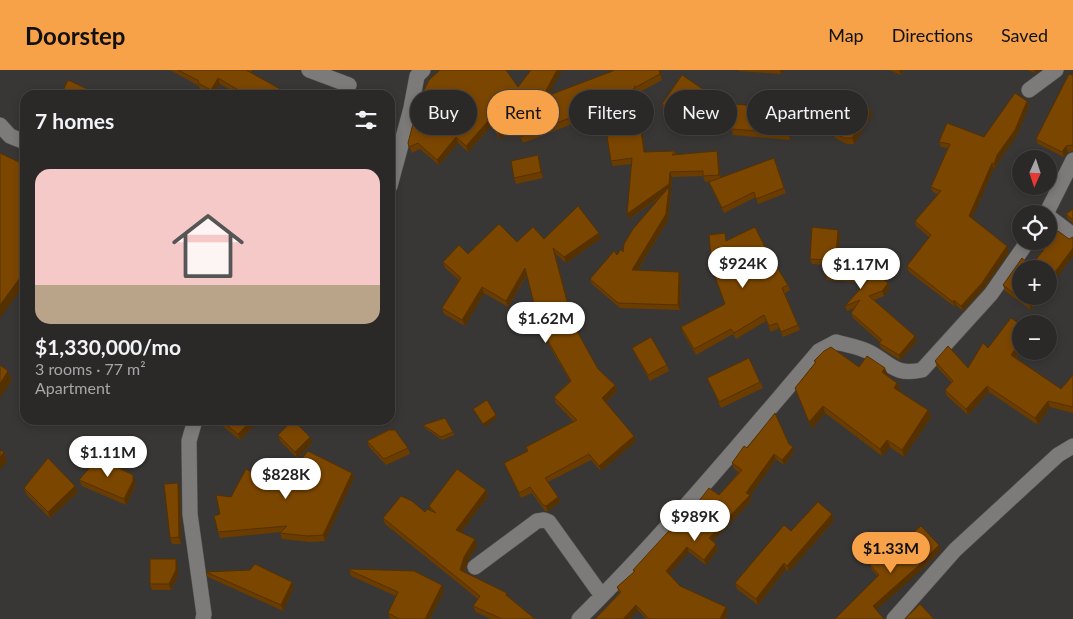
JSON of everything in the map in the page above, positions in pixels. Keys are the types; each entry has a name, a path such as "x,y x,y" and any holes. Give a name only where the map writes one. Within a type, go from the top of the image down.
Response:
{"street":[{"path":"309,70 349,86"},
{"path":"395,167 411,108 417,76 423,70"},
{"path":"1029,90 1056,70"},
{"path":"0,125 10,136 20,140"},
{"path":"1050,205 1073,160"},
{"path":"1057,224 1073,236"},
{"path":"579,619 702,486 819,351 836,342 870,352 894,369 912,372 922,370 991,294 1022,250"},
{"path":"194,425 189,441 190,514 204,614 203,619"},
{"path":"894,619 955,550 1058,456 1073,446"},
{"path":"475,567 537,521 544,520 549,522 602,596"}],"building":[{"path":"178,70 246,70 282,90 238,90 218,78 211,90 198,83 199,81"},
{"path":"440,70 506,70 518,87 531,70 557,70 546,90 487,90 487,122 477,134 477,90 424,90 429,80"},
{"path":"615,70 659,70 660,74 636,87 634,86 635,88 632,90 569,90 569,118 559,122 559,91"},
{"path":"1069,74 1073,74 1073,146 1066,146 1062,152 1036,139"},
{"path":"682,75 704,90 672,90"},
{"path":"68,80 90,90 63,90"},
{"path":"1015,93 1027,101 1015,130 997,155 994,164 992,163 969,216 1007,246 982,283 961,306 954,300 953,302 907,266 931,235 915,221 941,191 931,187 950,144 939,142 947,123 984,137"},
{"path":"737,104 747,105 747,130 737,129"},
{"path":"410,135 476,135 466,146 456,137 437,160 418,143 409,147"},
{"path":"642,135 644,152 675,151 672,155 717,151 719,175 703,176 703,171 670,172 669,184 627,214 632,158 611,161 607,136"},
{"path":"838,135 854,135 852,138 844,138"},
{"path":"0,153 20,163 20,278 0,305"},
{"path":"538,155 541,172 514,178 511,161"},
{"path":"774,158 784,188 756,199 754,192 722,208 709,182"},
{"path":"669,187 666,214 632,270 679,272 678,305 618,303 590,279 614,251 617,255 621,249 623,252 624,244 633,229"},
{"path":"578,206 599,233 564,257 553,248 573,324 598,369 615,385 602,398 634,436 599,466 589,454 545,478 558,497 546,506 543,505 530,487 519,493 504,463 528,451 526,447 577,420 554,397 571,381 540,327 525,268 506,301 482,287 462,320 442,308 461,278 443,262 459,245 468,254 499,224 517,242 533,227 544,239"},
{"path":"1073,209 1073,220 1066,214"},
{"path":"755,227 774,265 788,285 782,288 798,325 781,332 777,323 769,326 764,315 734,333 731,329 694,349 681,327 725,304 712,268 709,235 725,233 726,241"},
{"path":"812,227 838,230 836,252 856,253 856,259 888,283 882,291 869,296 915,336 899,355 879,343 882,340 851,313 860,300 845,306 870,278 825,275 826,260 810,259"},
{"path":"1058,231 1069,239 1073,237 1073,248 1057,269 1057,260 1036,260 1043,250 1057,250"},
{"path":"1012,272 1012,292 1003,285"},
{"path":"1011,318 1012,360 1018,360 1061,389 1073,375 1073,407 1048,401 1035,418 987,386 966,409 945,390 953,381 935,361 948,346 968,368 983,343 988,348"},
{"path":"651,337 667,365 648,375 632,348"},
{"path":"831,347 859,367 867,356 885,368 882,372 897,383 894,388 928,410 902,450 887,440 880,449 823,406 809,422 795,388 816,362 814,361"},
{"path":"749,358 760,382 719,402 707,378"},
{"path":"0,365 8,371 0,384"},
{"path":"487,400 496,415 483,424 473,409"},
{"path":"775,413 789,444 793,447 782,460 774,454 746,493 750,495 709,538 716,544 704,560 687,547 666,571 680,586 726,607 720,619 649,619 636,605 623,619 596,619 621,592 617,587 635,571 633,570 677,522 680,525 709,488 719,495 742,470 732,463 744,446 747,448"},
{"path":"445,418 453,432 441,437 423,425"},
{"path":"226,425 247,425 238,434"},
{"path":"288,425 298,425 310,437 295,452 278,435"},
{"path":"389,430 395,430 408,448 384,459 367,441"},
{"path":"308,451 352,473 323,535 308,536 280,533 287,526 218,532 214,516 220,514 216,495 231,497 246,469 278,488"},
{"path":"48,458 75,486 48,512 24,488"},
{"path":"98,458 133,475 133,481 124,499 79,480"},
{"path":"457,469 486,490 456,530 475,539 464,557 460,570 507,593 506,595 535,619 502,619 473,606 480,596 383,518 401,496 412,501 425,512 427,509 436,513 429,506"},
{"path":"178,483 179,537 170,538 164,484"},
{"path":"818,502 832,514 787,566 784,563 756,599 735,583 784,525 791,531"},
{"path":"921,526 939,545 873,606 884,619 835,619 879,575 870,565 896,542 899,545"},
{"path":"150,559 176,559 176,570 169,584 150,584"},
{"path":"255,564 292,582 281,605 206,572 250,570"},
{"path":"349,569 414,571 442,585 425,619 399,619 388,613 398,592"},
{"path":"920,604 934,619 905,619"}]}
